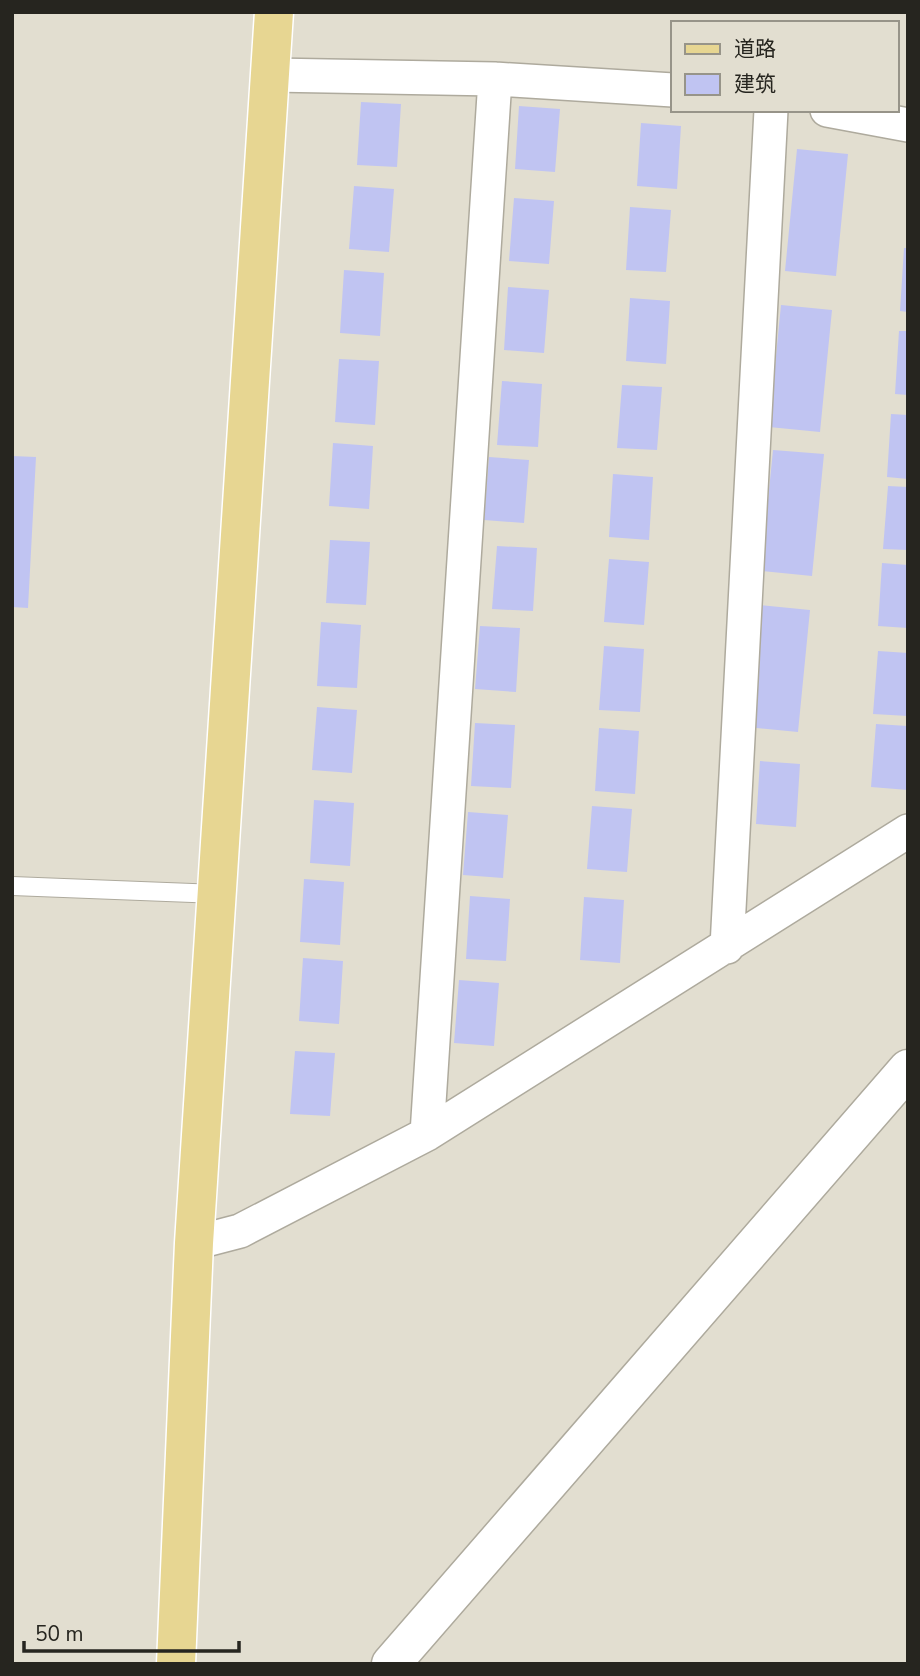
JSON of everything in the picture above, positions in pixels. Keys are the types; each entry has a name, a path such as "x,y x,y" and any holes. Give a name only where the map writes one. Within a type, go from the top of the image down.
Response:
{"main road":[{"path":"176,1664 194,1243 274,12"}],"street":[{"path":"272,75 495,79 671,90"},
{"path":"427,1134 495,79"},
{"path":"727,947 771,112"},
{"path":"838,112 908,125"},
{"path":"194,1243 240,1231 427,1134 908,831"},
{"path":"391,1664 908,1069"}],"lane":[{"path":"12,886 218,894"}],"building":[{"path":"361,102 401,104 397,167 357,165"},
{"path":"519,106 560,109 555,172 515,169"},
{"path":"641,123 681,126 677,189 637,186"},
{"path":"797,149 848,154 836,276 785,271"},
{"path":"354,186 394,189 389,252 349,249"},
{"path":"514,198 554,201 549,264 509,261"},
{"path":"630,207 671,210 666,272 626,270"},
{"path":"904,248 908,248 908,312 900,311"},
{"path":"344,270 384,273 380,336 340,333"},
{"path":"508,287 549,290 544,353 504,350"},
{"path":"630,298 670,301 666,364 626,361"},
{"path":"781,305 832,310 820,432 769,427"},
{"path":"899,331 908,331 908,395 895,394"},
{"path":"339,359 379,361 375,425 335,422"},
{"path":"502,381 542,384 538,447 497,445"},
{"path":"622,385 662,387 657,450 617,448"},
{"path":"891,414 908,415 908,479 887,477"},
{"path":"333,443 373,446 369,509 329,506"},
{"path":"773,450 824,454 812,576 761,571"},
{"path":"12,456 36,457 28,608 12,607"},
{"path":"489,457 529,460 524,523 484,520"},
{"path":"613,474 653,477 649,540 609,537"},
{"path":"888,486 908,487 908,550 883,549"},
{"path":"330,540 370,542 366,605 326,603"},
{"path":"497,546 537,548 533,611 492,609"},
{"path":"609,559 649,562 644,625 604,622"},
{"path":"882,563 908,565 908,628 878,626"},
{"path":"759,605 810,610 798,732 747,727"},
{"path":"321,622 361,625 357,688 317,686"},
{"path":"480,626 520,628 516,692 475,689"},
{"path":"604,646 644,649 640,712 599,710"},
{"path":"878,651 908,653 908,716 873,714"},
{"path":"317,707 357,710 352,773 312,770"},
{"path":"475,723 515,725 511,788 471,786"},
{"path":"876,724 908,726 908,790 871,787"},
{"path":"599,728 639,731 635,794 595,791"},
{"path":"760,761 800,764 796,827 756,824"},
{"path":"314,800 354,803 350,866 310,863"},
{"path":"592,806 632,809 627,872 587,869"},
{"path":"468,812 508,815 503,878 463,875"},
{"path":"304,879 344,882 340,945 300,942"},
{"path":"470,896 510,899 506,961 466,959"},
{"path":"584,897 624,900 620,963 580,960"},
{"path":"303,958 343,961 339,1024 299,1021"},
{"path":"459,980 499,983 494,1046 454,1043"},
{"path":"295,1051 335,1053 330,1116 290,1114"}]}
